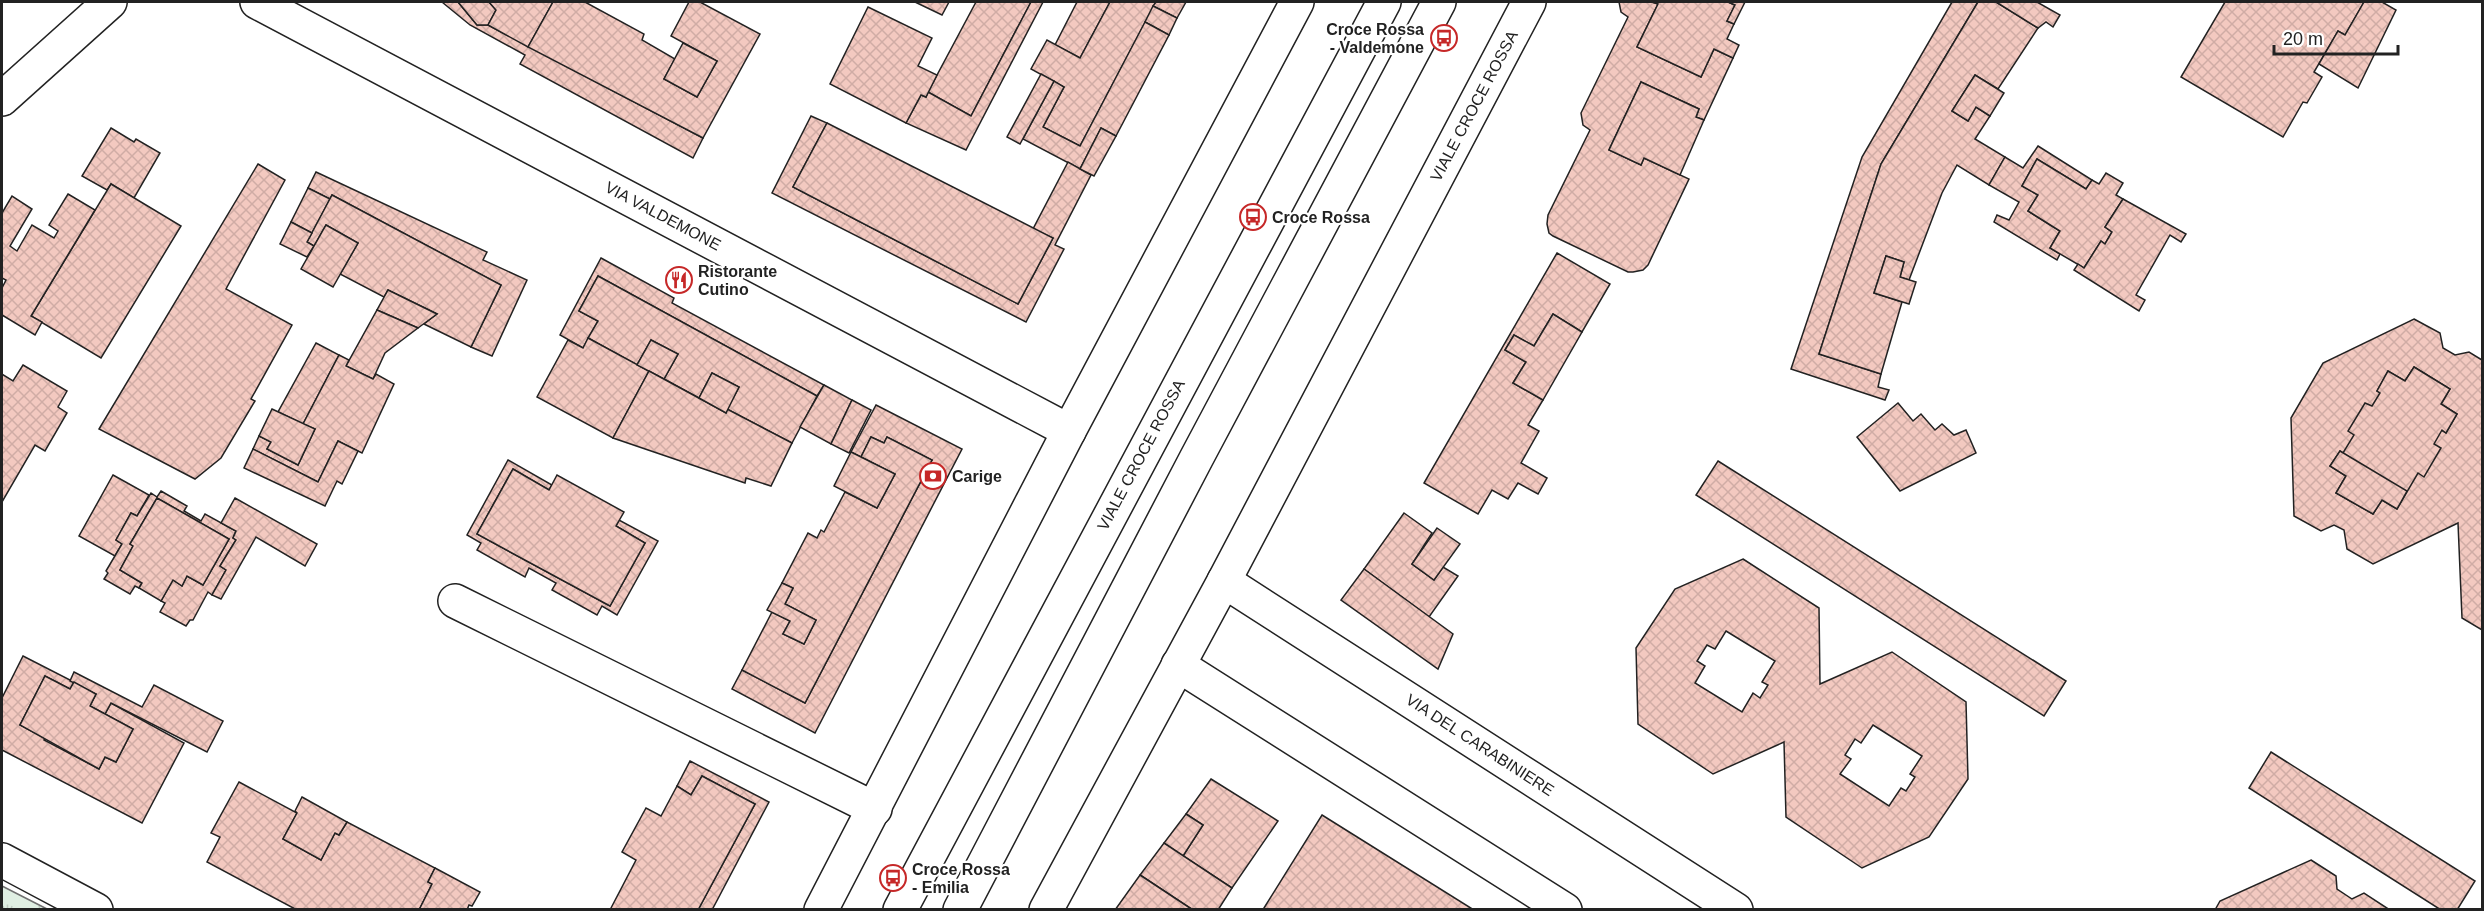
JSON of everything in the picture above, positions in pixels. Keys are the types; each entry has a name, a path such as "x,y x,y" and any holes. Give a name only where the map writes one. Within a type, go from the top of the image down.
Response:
{"street":[{"path":"2,99 111,2"},
{"name":"VIA VALDEMONE","path":"257,2 1069,431"},
{"path":"821,909 875,809 1069,431 1297,2"},
{"name":"VIALE CROCE ROSSA","path":"900,909 1384,2"},
{"path":"960,909 1188,473 1439,2"},
{"name":"VIALE CROCE ROSSA","path":"1046,909 1224,581 1529,2"},
{"name":"VIA DEL CARABINIERE","path":"1224,581 1736,909"},
{"path":"454,601 875,809"},
{"path":"1178,665 1565,909"},
{"path":"2,860 96,909"}],"green space":[{"path":"2,886 47,909 2,909"}],"building":[{"path":"442,2 458,2 477,25 488,25 703,138 693,158 520,64 525,55 470,25"},
{"path":"458,2 489,2 496,10 488,25 477,25"},
{"path":"489,2 553,2 528,47 488,25 496,10"},
{"path":"553,2 585,2 644,34 642,40 675,59 664,79 697,97 717,61 671,36 689,2 700,2 760,34 703,138 528,47"},
{"path":"915,2 949,2 942,15"},
{"path":"976,2 1031,2 971,116 928,92"},
{"path":"1031,2 1043,2 966,150 906,123 921,95 926,97 928,92 971,116"},
{"path":"1077,2 1110,2 1080,58 1055,45"},
{"path":"1110,2 1156,2 1080,146 1043,127 1064,87 1031,69 1047,40 1080,58"},
{"path":"1156,2 1186,2 1177,18 1153,6"},
{"path":"1619,2 1658,4 1637,47 1701,77 1714,49 1733,58 1704,120 1696,117 1699,109 1641,82 1609,150 1641,165 1644,158 1689,179 1648,265 1643,270 1633,272 1628,272 1553,236 1549,233 1547,224 1548,215 1590,130 1583,125 1581,113 1628,17 1621,12"},
{"path":"1652,2 1728,2 1735,5 1727,21 1734,24 1727,39 1739,45 1733,58 1714,49 1701,77 1637,47 1658,4"},
{"path":"1728,2 1745,2 1734,24 1727,21 1735,5"},
{"path":"1952,2 1978,2 1881,164 1819,354 1881,374 1878,387 1889,390 1885,400 1791,369 1862,157"},
{"path":"1978,2 1996,2 2038,28 1998,89 1975,75 1952,111 1968,121 1976,107 1990,116 1975,139 2005,157 1989,185 1957,165 1942,193 1909,280 1900,277 1904,262 1886,256 1874,293 1902,302 1881,374 1819,354 1881,164"},
{"path":"1996,2 2037,2 2060,15 2053,27 2046,22 2038,28"},
{"path":"2225,2 2364,2 2345,35 2338,31 2314,72 2322,77 2307,103 2303,102 2283,137 2181,77"},
{"path":"2364,2 2382,2 2396,10 2358,88 2319,64 2338,31 2345,35"},
{"path":"1153,6 1177,18 1169,35 1145,22"},
{"path":"868,7 932,38 918,66 937,75 926,97 921,95 906,123 830,84"},
{"path":"1145,22 1169,35 1116,136 1101,128 1080,169 1023,139 1054,81 1064,87 1043,127 1080,146"},
{"path":"683,43 717,61 697,97 664,79"},
{"path":"1041,74 1054,81 1020,144 1007,137"},
{"path":"1975,75 2004,93 1990,116 1976,107 1968,121 1952,111"},
{"path":"1641,82 1699,109 1696,117 1704,120 1680,175 1644,158 1641,165 1609,150"},
{"path":"811,116 827,123 793,187 1018,304 1053,238 1033,229 1068,162 1091,175 1055,245 1064,249 1026,322 772,193"},
{"path":"827,123 1053,238 1018,304 793,187"},
{"path":"111,128 134,142 136,139 160,153 134,198 111,184 107,190 82,176"},
{"path":"1101,128 1116,136 1094,176 1080,169"},
{"path":"2038,146 2092,180 2086,189 2037,159 2022,186 2038,195 2028,211 2060,231 2050,248 2060,254 2057,260 1994,222 1997,215 2009,220 2019,202 1989,185 2005,157 2023,168"},
{"path":"2037,159 2086,189 2092,180 2099,184 2106,173 2123,183 2116,195 2123,199 2105,227 2112,232 2105,244 2101,241 2084,268 2050,248 2060,231 2028,211 2038,195 2022,186"},
{"path":"258,164 285,180 226,289 292,325 251,399 255,401 221,458 195,479 99,429"},
{"path":"316,172 487,252 483,260 527,280 492,356 471,347 501,285 332,195 330,199 308,188"},
{"path":"111,184 181,226 101,358 31,316"},
{"path":"308,188 330,199 312,233 291,222"},
{"path":"68,194 95,210 31,316 42,322 35,335 2,315 2,288 6,280 2,278 2,213 12,196 32,209 10,246 17,251 32,225 54,238 58,231 49,225"},
{"path":"332,195 501,285 471,347 424,324 437,314 388,290 384,297 340,274 358,243 326,225 314,246 307,242"},
{"path":"2123,199 2186,234 2181,242 2170,235 2136,295 2145,300 2139,311 2074,270 2078,264 2084,268 2101,241 2105,244 2112,232 2105,227"},
{"path":"291,222 312,233 307,242 314,246 307,257 280,244"},
{"path":"326,225 358,243 333,287 301,269"},
{"path":"1557,253 1610,284 1582,332 1553,314 1534,346 1514,335 1505,350 1526,362 1513,383 1543,400 1528,425 1539,431 1521,463 1547,478 1538,494 1518,483 1508,499 1492,490 1478,514 1424,483"},
{"path":"1886,256 1904,262 1900,277 1916,282 1909,304 1874,293"},
{"path":"601,258 674,298 672,303 824,385 817,396 598,276 579,311 598,321 583,348 560,335"},
{"path":"598,276 817,396 792,443 727,409 739,387 712,373 699,398 664,379 678,354 651,340 637,365 588,338 598,321 579,311"},
{"path":"388,290 437,314 418,328 377,310"},
{"path":"377,310 418,328 385,353 373,379 346,366"},
{"path":"1553,314 1582,332 1543,400 1513,383 1526,362 1505,350 1514,335 1534,346"},
{"path":"2414,319 2440,333 2443,348 2455,355 2469,352 2482,360 2482,630 2462,618 2458,523 2373,564 2347,549 2344,530 2334,525 2321,531 2294,516 2291,418 2323,363"},
{"path":"588,338 649,371 613,438 537,397 568,340 583,348"},
{"path":"651,340 678,354 664,379 637,365"},
{"path":"316,343 339,355 303,424 278,412"},
{"path":"339,355 349,360 346,366 373,379 376,374 394,384 362,453 338,441 318,482 253,449 259,436 271,442 267,449 298,465 315,429 303,424"},
{"path":"23,365 67,391 58,407 67,413 45,451 35,445 2,502 2,374 13,381"},
{"path":"2414,367 2450,389 2441,404 2457,414 2446,433 2377,391 2388,371 2405,381"},
{"path":"2414,367 2450,389 2441,404 2457,414 2446,433 2442,430 2434,444 2441,448 2424,477 2418,473 2397,509 2382,500 2373,514 2336,493 2346,476 2330,466 2340,451 2343,453 2354,435 2348,431 2365,403 2372,406 2380,393 2377,391 2388,371 2405,381"},
{"path":"649,371 726,413 727,409 792,443 771,486 746,478 745,483 613,438"},
{"path":"712,373 739,387 726,413 699,398"},
{"path":"824,385 852,400 831,444 800,427"},
{"path":"852,400 871,410 849,453 831,444"},
{"path":"1898,403 1913,421 1921,414 1935,430 1942,424 1954,435 1966,430 1976,453 1900,491 1857,437"},
{"path":"876,405 962,449 815,733 732,689 742,670 805,703 932,460 887,437 884,443 871,437 861,457 851,452"},
{"path":"272,409 315,429 298,465 267,449 271,442 259,436"},
{"path":"871,437 884,443 887,437 932,460 805,703 742,670 772,612 790,621 783,634 804,644 816,620 785,604 793,588 782,583 808,533 817,538 821,530 824,532 845,492 877,508 895,474 861,457"},
{"path":"338,441 358,451 342,484 337,481 325,506 244,468 253,449 318,482"},
{"path":"2340,451 2407,491 2397,509 2382,500 2373,514 2336,493 2346,476 2330,466"},
{"path":"851,452 895,474 877,508 834,486"},
{"path":"508,460 552,485 549,490 513,469 477,534 610,606 645,543 616,526 619,520 658,541 617,615 602,606 597,615 552,590 556,583 529,568 525,577 477,550 481,543 467,535"},
{"path":"1718,461 2066,681 2044,716 1696,495"},
{"path":"513,469 549,490 557,475 624,512 616,526 645,543 610,606 477,534"},
{"path":"113,475 149,495 137,516 131,513 116,540 122,544 115,556 79,536"},
{"path":"161,491 187,506 184,511 201,521 205,514 236,531 233,538 236,540 220,566 226,570 212,595 208,592 193,620 190,620 186,626 160,612 165,603 161,601 173,580 182,586 187,576 203,585 229,539 157,498 130,544 133,546 120,570 142,583 139,588 135,586 130,594 104,579 108,573 106,571 122,544 116,540 131,513 137,516 151,493 157,497"},
{"path":"157,498 229,539 203,585 187,576 182,586 173,580 161,601 139,588 142,583 120,570 133,546 130,544"},
{"path":"235,498 317,544 305,566 256,537 221,599 212,595 226,570 220,566 236,540 233,538 236,531 221,523"},
{"path":"1404,513 1432,533 1412,564 1434,580 1443,567 1458,576 1429,617 1364,569"},
{"path":"1437,528 1460,544 1434,580 1412,564"},
{"path":"1743,559 1819,608 1820,684 1892,652 1966,702 1968,779 1929,837 1862,868 1786,817 1784,742 1713,774 1638,724 1636,648 1675,589","holes":["1726,631 1775,661 1762,682 1768,685 1760,698 1753,693 1742,712 1695,683 1705,666 1697,661 1707,645 1715,649","1873,725 1922,756 1910,774 1915,777 1906,791 1901,788 1889,806 1840,774 1851,759 1845,755 1855,739 1861,743"]},
{"path":"1364,569 1453,634 1438,669 1341,600"},
{"path":"782,583 793,588 785,604 816,620 804,644 783,634 790,621 767,610"},
{"path":"23,656 74,682 70,689 45,676 20,725 45,738 44,740 99,769 105,757 116,762 133,729 105,714 111,703 184,743 142,823 2,750 2,698"},
{"path":"74,672 142,707 154,685 223,721 207,752 111,703 105,714 90,706 96,694 70,681"},
{"path":"45,676 70,689 74,682 96,694 90,706 133,729 116,762 105,757 99,769 20,725"},
{"path":"2271,752 2475,881 2457,910 2441,910 2249,788"},
{"path":"690,761 769,802 712,910 698,910 755,804 702,776 691,795 677,786"},
{"path":"702,776 755,804 698,910 610,910 636,860 622,852 646,808 661,816 677,786 691,795"},
{"path":"1211,779 1278,821 1232,888 1183,856 1203,825 1186,814"},
{"path":"239,782 297,813 283,839 321,860 335,833 339,835 347,822 435,868 428,882 432,884 419,910 297,910 207,862 220,837 211,833"},
{"path":"302,797 347,822 339,835 335,833 321,860 283,839 297,813 295,811"},
{"path":"1186,814 1203,825 1183,856 1164,843"},
{"path":"1322,815 1474,910 1266,910 1264,908"},
{"path":"1164,843 1232,888 1218,910 1193,910 1140,875"},
{"path":"2311,860 2336,876 2337,889 2352,899 2364,893 2390,910 2215,910 2220,901"},
{"path":"435,868 480,892 472,906 469,905 467,910 419,910 432,884 428,882"},
{"path":"1140,875 1193,910 1115,910"}],"place":[{"name":"Croce Rossa - Valdemone","path":"1444,38"},
{"name":"Croce Rossa","path":"1253,217"},
{"name":"Ristorante Cutino","path":"679,280"},
{"name":"Carige","path":"933,476"},
{"name":"Croce Rossa - Emilia","path":"893,878"}]}
